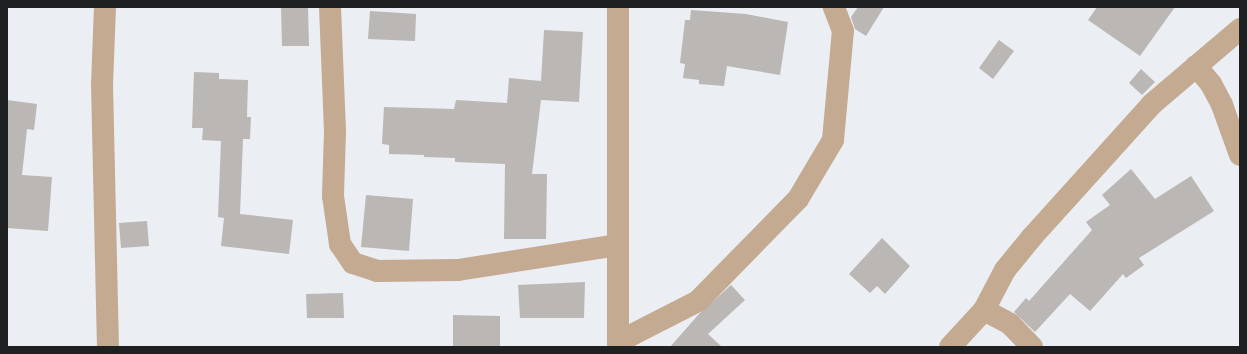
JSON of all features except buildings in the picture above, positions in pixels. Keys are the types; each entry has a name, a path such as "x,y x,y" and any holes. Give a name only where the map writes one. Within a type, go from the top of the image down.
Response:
{"street":[{"path":"105,7 102,84 108,347"},
{"path":"330,7 335,130 333,196 340,244 353,263 377,271 458,270 617,245"},
{"path":"618,7 618,345 698,301 798,199 833,140 843,31 834,7"},
{"path":"950,347 984,310 1005,270 1032,237 1152,104 1240,29"},
{"path":"1196,66 1212,84 1222,104 1240,155"},
{"path":"984,310 1010,324 1032,347"}]}
